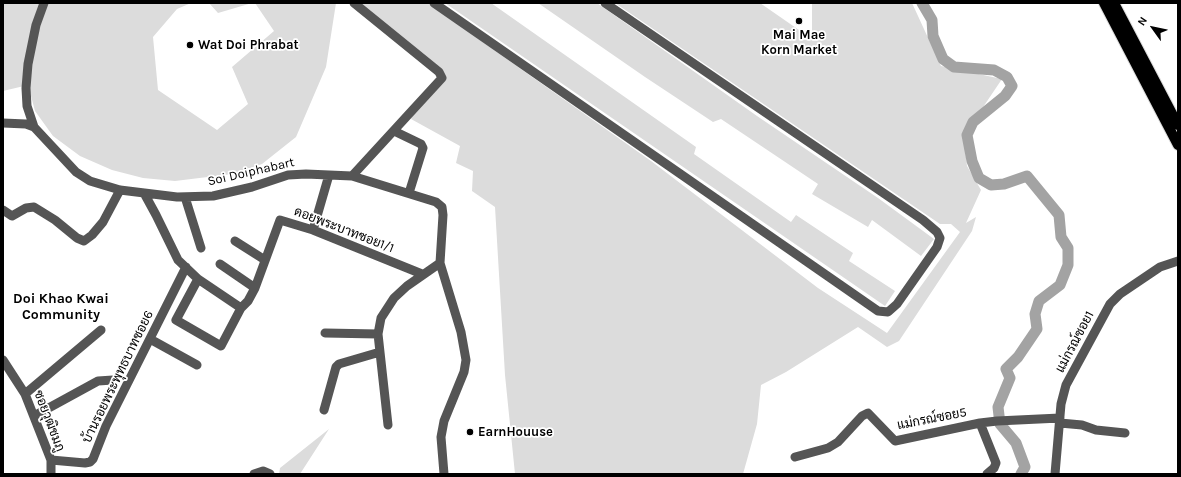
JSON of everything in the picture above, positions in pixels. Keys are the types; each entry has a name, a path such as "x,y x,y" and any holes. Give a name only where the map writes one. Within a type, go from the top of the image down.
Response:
{"main road":[{"path":"1104,3 1178,145"},
{"path":"1114,3 1178,125"}],"street":[{"path":"34,127 27,106 26,88 28,64 36,25 44,3"},
{"path":"352,176 442,78 439,72 354,3"},
{"path":"434,3 878,311 888,312 897,304 937,247 940,238 937,232 917,216 606,3"},
{"path":"3,123 26,124 34,127"},
{"name":"Soi Doiphabart","path":"34,127 76,172 90,182 120,190 185,197 213,196 252,188 288,175 329,175 352,176 436,202 442,207 443,215 440,263"},
{"path":"394,131 420,144 423,148 409,194"},
{"path":"313,230 329,175"},
{"path":"3,210 12,216 26,208 34,207 55,220 77,238 84,241 92,235 103,222 120,190"},
{"path":"144,193 178,260 198,279 241,308"},
{"path":"185,197 201,248"},
{"name":"ดอยพระบาทซอย1/1","path":"198,279 176,320 221,346 241,308 255,288 280,220 313,230 422,274"},
{"path":"236,241 265,260"},
{"name":"แม่กรณ์ซอย1","path":"1055,474 1060,421 1066,386 1110,304 1120,294 1160,267 1178,261"},
{"path":"388,426 378,334 381,318 387,307 407,286 422,274 440,263 461,332 466,360 464,372 444,421 441,437 444,474"},
{"path":"220,264 255,288"},
{"name":"บ้านรอยพระพุทธบาทซอย6","path":"51,460 85,463 90,462 93,459 106,426 186,266"},
{"path":"25,394 101,330"},
{"path":"325,333 378,334"},
{"path":"150,339 197,365"},
{"path":"324,410 336,366 380,352"},
{"name":"ซอยวุฒิชมภู","path":"3,360 25,394 51,460 51,474"},
{"path":"34,416 98,381 113,380"},
{"name":"แม่กรณ์ซอย5","path":"795,457 828,448 838,442 862,416 868,413 895,441 980,423"},
{"path":"987,474 994,468 996,463 980,423 1007,420 1060,421 1082,425 1096,430 1125,433"},
{"path":"254,474 263,471 270,474"}],"shaded area":[{"path":"3,3 191,3 177,9 153,37 158,90 217,130 248,104 232,67 274,31 255,3 336,3 326,67 296,137 262,164 232,174 175,181 143,178 112,170 80,156 53,136 35,111 26,77 24,86 3,91"},
{"path":"209,3 252,3 218,13"},
{"path":"354,3 434,3 477,33 477,38 651,161 818,288 887,333 960,232 951,224 940,224 615,3 760,3 812,39 812,3 912,3 941,66 1002,79 973,122 963,132 967,166 981,190 966,223 976,217 972,231 899,341 887,347 858,327 786,372 761,385 757,424 743,474 515,474 505,375 495,207 472,191 473,171 456,163 460,146 411,119 442,72"},
{"path":"445,3 491,3 696,147 694,154 791,222 796,215 853,253 849,261 895,291 885,306"},
{"path":"538,3 597,3 757,116 878,198 934,239 921,256 872,220 868,227 812,194 818,184 721,119 713,122"},
{"path":"329,429 300,474 279,474 280,468"}],"waterway":[{"path":"922,3 932,20 933,36 943,59 954,67 994,70 1007,77 1012,86 1005,96 973,122 967,135 972,161 979,178 991,185 1004,184 1027,176 1059,215 1061,237 1068,248 1068,265 1060,285 1039,301 1035,314 1037,329 1018,357 1006,369 1010,378 998,407 1000,424 1016,443 1025,467 1021,474"}],"place":[{"name":"Mai Mae Korn Market","path":"799,21"},
{"name":"Wat Doi Phrabat","path":"190,45"},
{"name":"EarnHouuse","path":"470,432"}],"district":[{"name":"Doi Khao Kwai Community","path":"61,308"}]}
